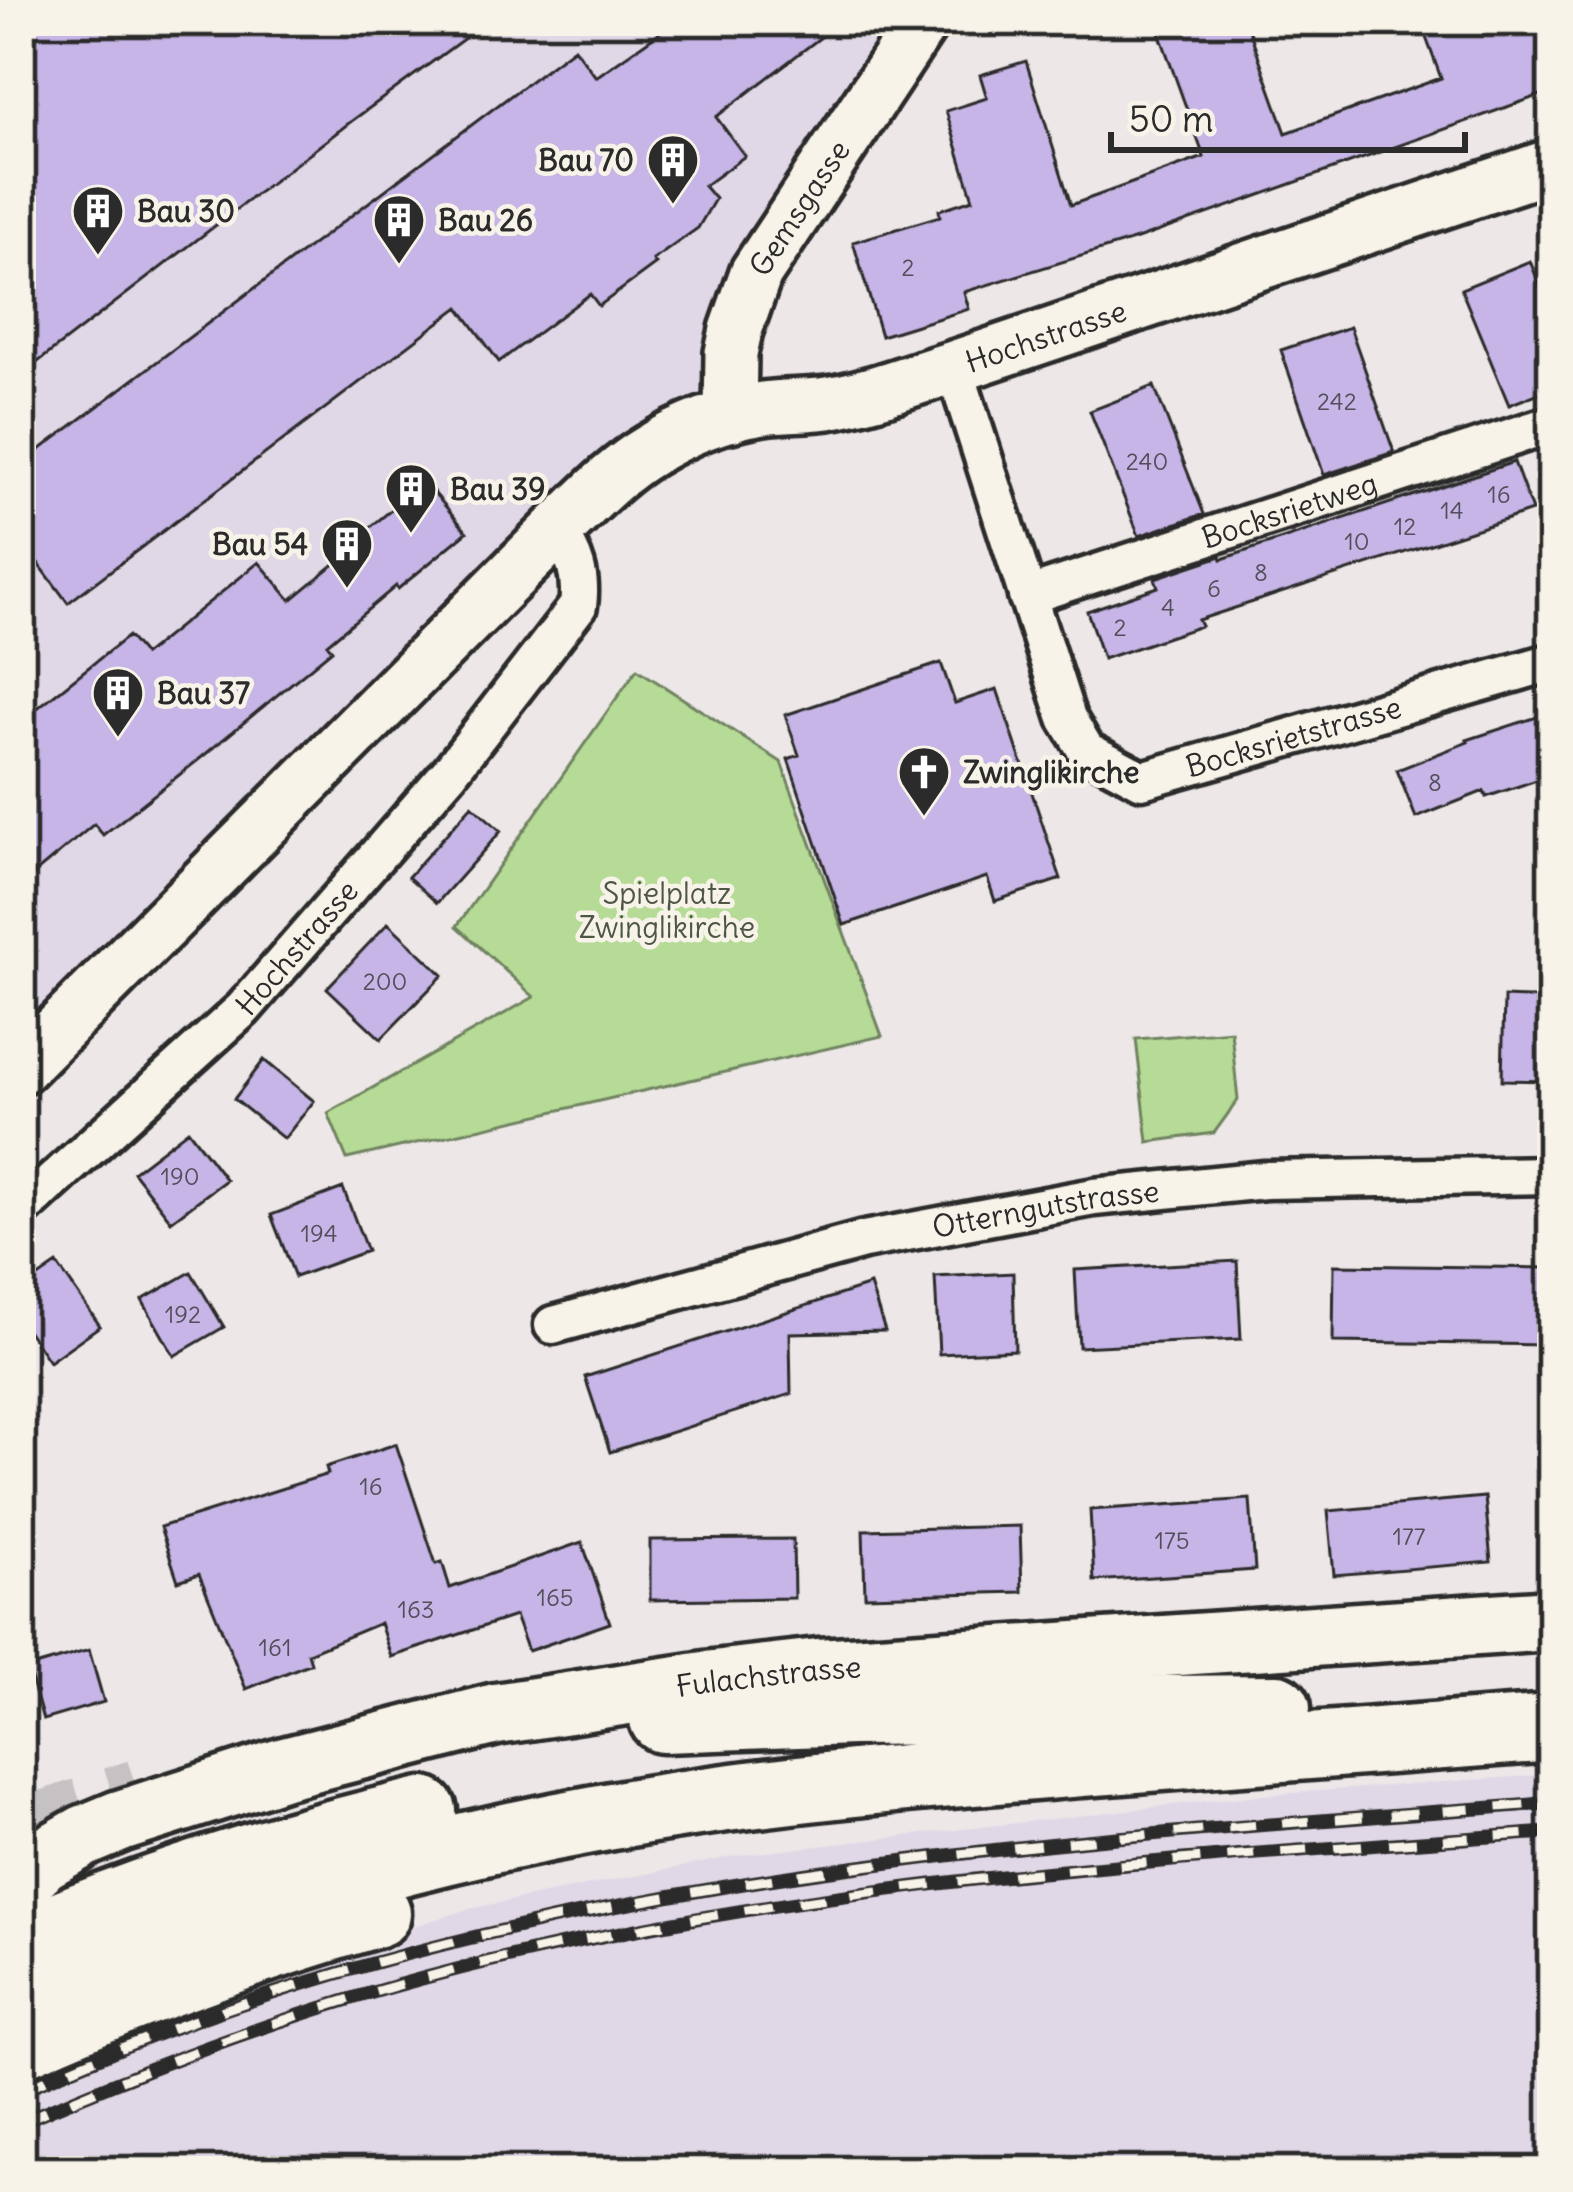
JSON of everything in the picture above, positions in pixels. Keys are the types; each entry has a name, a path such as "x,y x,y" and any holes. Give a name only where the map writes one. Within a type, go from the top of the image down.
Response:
{"highway":[{"path":"21,1990 255,1903 422,1856 611,1816 1299,1727 1552,1689"},
{"path":"663,1719 852,1712 1299,1727 1552,1728"},
{"path":"21,1941 156,1889 304,1841 601,1772 718,1754 1299,1727"},
{"path":"21,2044 178,1979 449,1892 672,1844 1299,1727"}],"main road":[{"name":"Fulachstrasse","path":"21,1880 42,1860 121,1821 285,1768 496,1714 819,1669 1552,1620"}],"street":[{"name":"Gemsgasse","path":"730,416 731,353 756,273 923,21"},
{"name":"Hochstrasse","path":"21,1067 557,530 616,474 646,453 730,416 857,397 954,367 1552,165"},
{"name":"Bocksrietstrasse","path":"954,367 1067,718 1086,750 1142,780 1552,662"},
{"name":"Bocksrietweg","path":"1027,596 1552,424"},
{"name":"Hochstrasse","path":"21,1210 243,1009 448,773 578,606 578,569 557,530"},
{"name":"Otterngutstrasse","path":"553,1325 864,1240 1094,1197 1265,1180 1552,1174"}],"shaded area":[{"path":"21,21 923,21 702,425 21,1067"},
{"path":"1552,1774 1552,2171 21,2171 21,2063 91,2029 468,1909 741,1855 1249,1796"}],"green space":[{"name":"Spielplatz Zwinglikirche","path":"637,669 781,762 882,1036 347,1159 328,1113 534,997 457,926"},
{"path":"1231,1031 1238,1100 1214,1133 1148,1142 1136,1039"}],"building":[{"name":"Bau 30","path":"21,21 488,21 21,375"},
{"path":"676,21 842,21 716,117 745,156 704,186 715,199 698,228 653,260 656,264 599,306 590,294 499,362 459,307 68,603 21,540 21,464 574,48 596,77"},
{"path":"1155,21 1246,21 1286,133 1441,78 1420,21 1552,21 1552,91 1137,239 964,292 969,309 881,336 853,242 940,216 939,210 973,199 946,111 987,98 980,75 1026,61 1071,205 1204,157"},
{"path":"1530,261 1552,315 1552,388 1509,405 1461,289"},
{"path":"1350,327 1394,452 1324,475 1281,350"},
{"path":"1154,386 1204,514 1139,536 1090,411"},
{"path":"1514,462 1532,511 1198,620 1201,626 1103,659 1087,611 1158,587 1155,578"},
{"path":"425,482 467,532 327,644 332,650 202,757 103,835 94,824 21,885 21,721 128,636 144,655 259,562 291,600"},
{"name":"Zwinglikirche","path":"941,663 955,703 997,689 1061,879 995,901 987,877 844,925 788,759 799,755 785,715"},
{"path":"1552,712 1552,775 1486,797 1484,791 1416,818 1397,770"},
{"path":"472,805 501,831 437,903 408,877"},
{"path":"388,923 443,975 381,1039 327,988"},
{"path":"1504,997 1552,999 1552,1081 1502,1080"},
{"path":"264,1060 314,1101 284,1139 234,1099"},
{"path":"188,1130 226,1180 171,1221 133,1172"},
{"path":"343,1188 367,1251 295,1277 271,1215"},
{"path":"1237,1261 1241,1339 1079,1347 1075,1270"},
{"path":"57,1264 100,1326 49,1362 21,1321 21,1289"},
{"path":"1334,1265 1552,1268 1552,1345 1333,1342"},
{"path":"191,1272 224,1327 174,1356 142,1300"},
{"path":"1013,1273 1015,1350 939,1354 935,1277"},
{"path":"870,1285 885,1331 790,1333 791,1394 610,1452 585,1377"},
{"path":"396,1444 436,1564 442,1562 450,1588 582,1542 610,1623 528,1651 515,1616 391,1657 380,1623 308,1653 311,1663 246,1689 199,1574 178,1581 160,1527 328,1474 326,1467"},
{"path":"1485,1497 1491,1562 1334,1575 1328,1511"},
{"path":"1250,1499 1255,1570 1094,1581 1090,1510"},
{"path":"1020,1526 1022,1592 865,1596 863,1530"},
{"path":"793,1539 794,1598 650,1600 650,1540"},
{"path":"89,1650 104,1702 43,1720 28,1668"}],"tunnel":[{"path":"21,1832 138,1792"}],"railway":[{"path":"21,2091 203,2017 390,1959 580,1913 772,1879 966,1853 1552,1803"},
{"path":"21,2122 206,2048 347,2000 537,1950 680,1921 969,1880 1552,1832"}],"place":[{"name":"Bau 70","path":"673,206"},
{"name":"Bau 30","path":"98,257"},
{"name":"Bau 26","path":"399,266"},
{"name":"Bau 39","path":"411,535"},
{"name":"Bau 54","path":"347,590"},
{"name":"Bau 37","path":"118,739"},
{"name":"Zwinglikirche","path":"924,818"}]}
